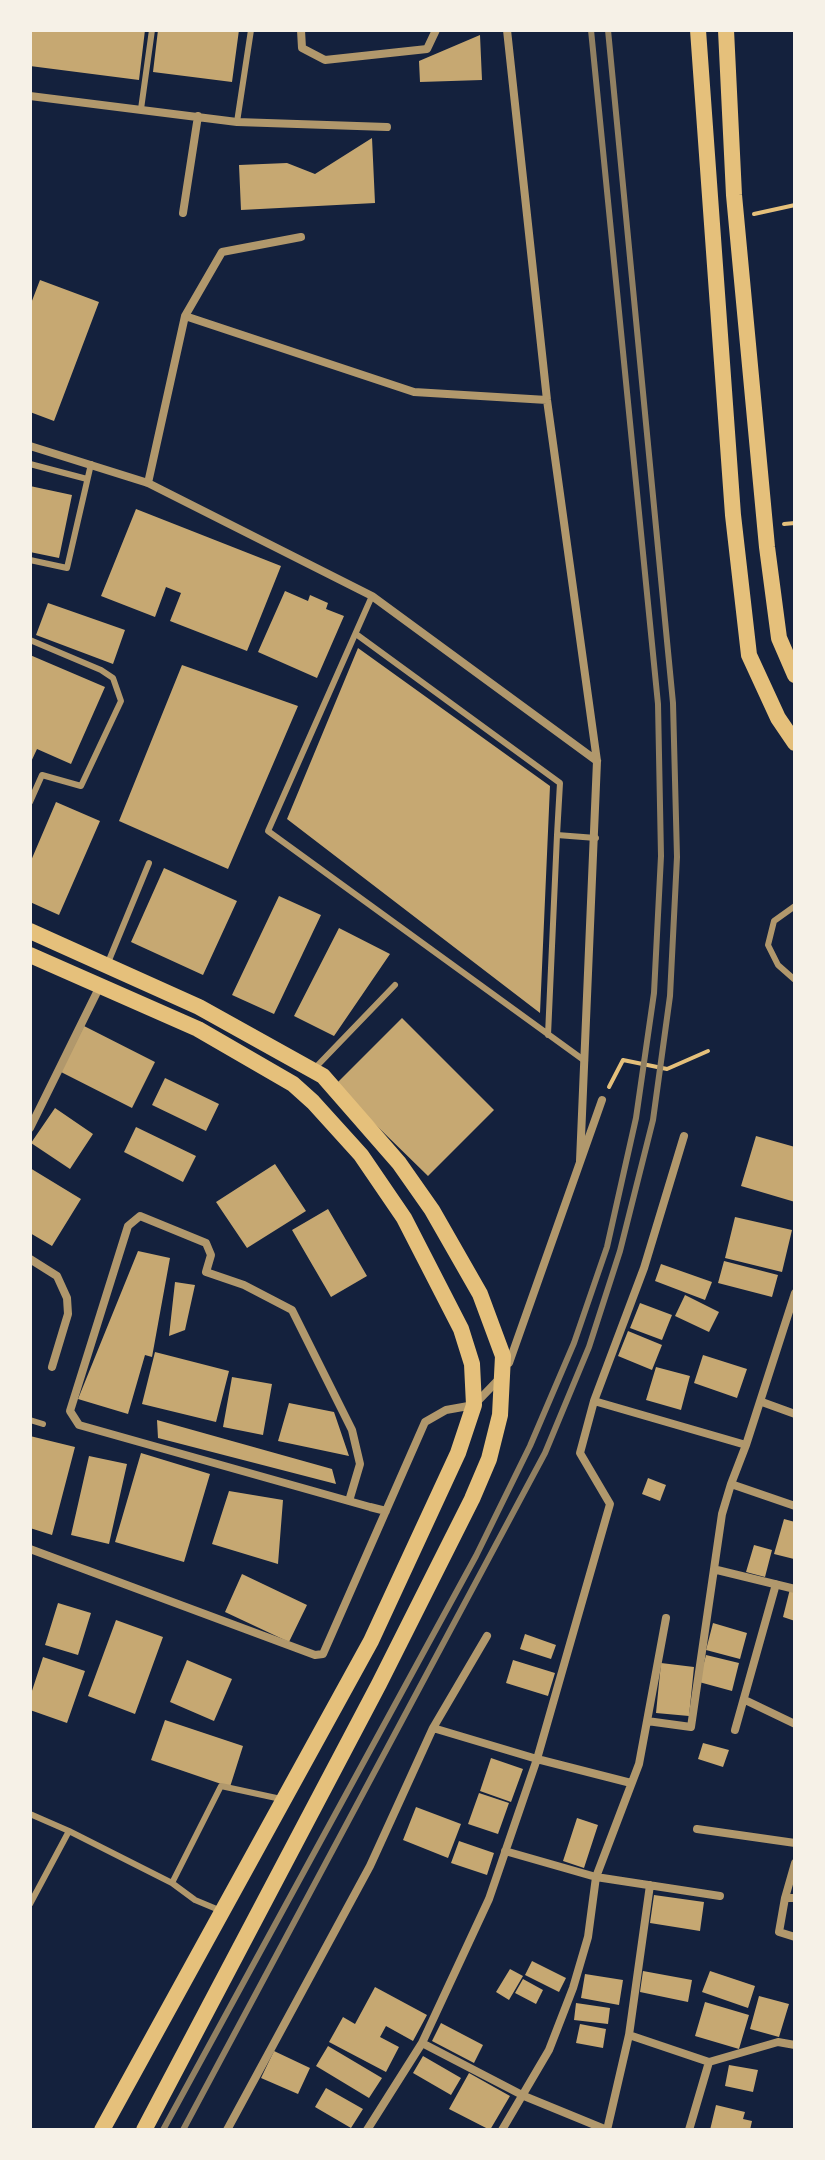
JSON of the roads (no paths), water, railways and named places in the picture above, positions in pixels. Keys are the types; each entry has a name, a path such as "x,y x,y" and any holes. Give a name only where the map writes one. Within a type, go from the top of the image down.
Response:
{"main road":[{"path":"698,30 736,540 749,655 778,718 795,743"},
{"path":"726,30 736,218 766,537 779,638 795,675"},
{"path":"736,540 766,537"},
{"path":"30,931 199,1007 323,1076 399,1163 432,1210 490,1315 503,1356 505,1374 496,1430 472,1499 372,1698 144,2130"},
{"path":"30,955 198,1029 293,1084 361,1155 404,1218 461,1329 472,1364 474,1405 440,1495 371,1641 281,1799 102,2130"}],"street":[{"path":"301,30 302,48 325,60 427,49 436,30"},
{"path":"507,30 547,400 597,761 580,1161"},
{"path":"30,96 237,122 387,127"},
{"path":"183,213 198,116"},
{"path":"148,483 185,316 222,252 301,237"},
{"path":"185,316 414,392 547,400"},
{"path":"30,446 148,483 372,596 597,761"},
{"path":"30,1128 100,985"},
{"path":"30,1549 315,1655 323,1654 425,1422 446,1410 474,1405 505,1374 602,1100"},
{"path":"367,2130 422,2043 489,1899 537,1759 610,1504 580,1453 594,1401 644,1268 684,1136"},
{"path":"349,1501 360,1464 352,1430 292,1310 244,1285 206,1272 211,1255 206,1243 140,1216 128,1226 70,1411 79,1425 349,1501 386,1511"},
{"path":"30,1259 57,1276 67,1298 68,1314 52,1367"},
{"path":"647,1721 691,1727 717,1570 722,1514 790,1319 795,1293"},
{"path":"594,1401 746,1445"},
{"path":"762,1402 795,1414"},
{"path":"731,1484 795,1506"},
{"path":"717,1570 795,1589"},
{"path":"735,1730 776,1584"},
{"path":"502,2130 549,2050 573,1988 588,1937 596,1877 639,1764 666,1618"},
{"path":"227,2130 370,1866 433,1728 487,1636"},
{"path":"745,1700 795,1724"},
{"path":"433,1728 631,1783"},
{"path":"697,1829 795,1843"},
{"path":"505,1851 596,1877 720,1896"},
{"path":"795,1863 790,1898 779,1932 795,1937"},
{"path":"422,2043 524,2096 607,2130 629,2035 650,1885"},
{"path":"629,2035 709,2062 778,2042 795,2045"},
{"path":"689,2130 709,2062"}],"lane":[{"path":"141,109 152,30"},
{"path":"237,122 251,30"},
{"path":"30,464 87,479"},
{"path":"30,560 67,568 91,464"},
{"path":"372,596 268,831 585,1062"},
{"path":"356,634 560,783 548,1035"},
{"path":"30,640 113,678 121,701 81,786 42,775 30,802"},
{"path":"557,835 596,838"},
{"path":"107,965 149,863"},
{"path":"795,906 789,907 774,921 768,945 778,965 795,980"},
{"path":"313,1070 395,985"},
{"path":"30,1420 43,1424"},
{"path":"172,1883 221,1786 281,1799"},
{"path":"30,1814 172,1883 195,1900 223,1911"},
{"path":"30,1904 69,1831"}],"railway":[{"path":"163,2130 476,1556 530,1446 574,1343 607,1247 636,1118 654,993 661,856 658,704 591,30"},
{"path":"183,2130 545,1453 589,1347 620,1251 653,1120 670,996 677,857 673,703 608,30"}]}
